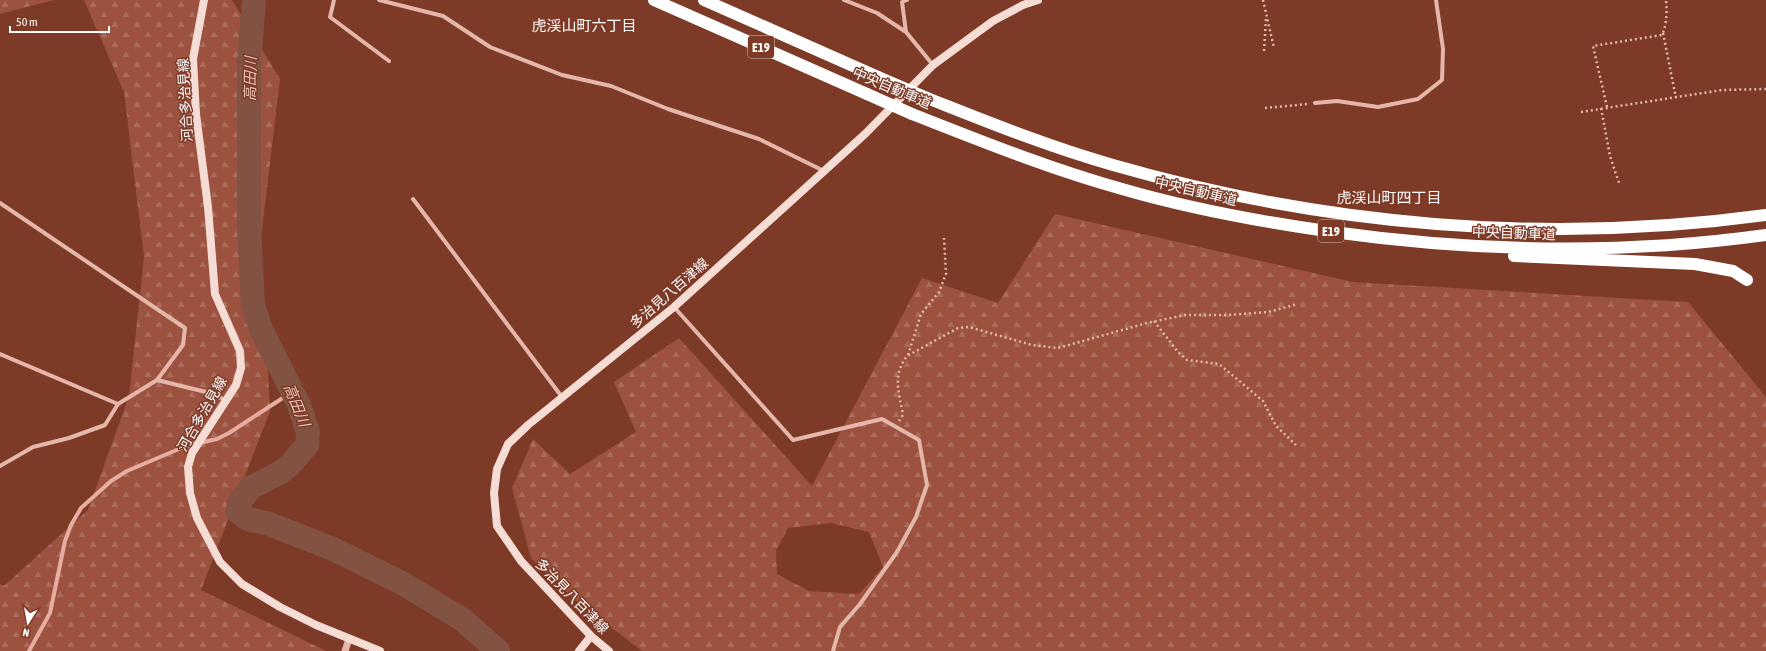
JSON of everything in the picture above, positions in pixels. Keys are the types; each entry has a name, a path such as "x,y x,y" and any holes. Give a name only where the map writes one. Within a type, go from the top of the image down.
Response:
{"highway":[{"name":"中央自動車道","path":"654,0 912,114 1069,173 1168,201 1290,226 1415,242 1479,247 1554,250 1613,249 1676,245 1766,235"},
{"name":"中央自動車道","path":"704,0 878,77 1012,132 1119,167 1172,182 1233,195 1354,216 1420,223 1547,230 1673,224 1766,215"},
{"path":"1415,242 1452,250 1505,256 1609,262 1695,264 1733,271 1747,280"}],"main road":[{"name":"河合多治見線","path":"204,0 193,59 196,114 208,207 215,294 240,351 242,368 236,385 192,453 188,467 190,493 197,518 220,562 242,584 280,607 349,639 380,651"},
{"name":"多治見八百津線","path":"609,651 591,636 521,561 497,526 494,493 497,469 508,444 528,425 674,307 865,134 933,65 952,49 993,22 1023,5 1038,0"},
{"path":"579,651 591,636"}],"street":[{"path":"334,0 330,18 389,61"},
{"path":"379,0 443,16 490,47 562,76 611,86 668,109 759,139 824,171"},
{"path":"844,0 877,13 906,32 933,65"},
{"path":"906,32 902,2 908,0"},
{"path":"1315,103 1337,101 1378,107 1418,100 1442,80 1443,49 1436,0"},
{"path":"413,199 563,398"},
{"path":"0,203 185,328 183,345 157,380 118,404 105,425 69,438 33,447 0,466"},
{"path":"674,307 793,440 882,419 919,440 927,485 916,517 897,552 860,604 840,627 833,651"},
{"path":"0,354 118,404"},
{"path":"157,380 206,392 227,400"},
{"path":"345,651 349,639"}],"path":[{"path":"1263,0 1274,48"},
{"path":"1607,107 1593,46 1662,35 1666,25 1666,0"},
{"path":"1264,52 1266,15"},
{"path":"1663,32 1676,98"},
{"path":"1581,112 1722,90 1754,91 1766,89"},
{"path":"1265,108 1315,103"},
{"path":"1601,108 1610,156 1620,183"},
{"path":"895,426 903,414 898,373 908,356 921,314 939,292 946,274 944,238"},
{"path":"908,356 958,328 969,327 1032,345 1058,348 1154,321 1185,315 1229,315 1268,312 1298,304"},
{"path":"1154,321 1178,352 1187,360 1218,364 1263,401 1276,426 1296,445"}],"green space":[{"path":"0,0 54,0 0,14"},
{"path":"84,0 232,0 280,79 261,238 270,411 201,590 326,651 0,651 0,584 4,586 88,510 129,396 144,257 124,92"},
{"path":"1055,214 1353,282 1688,302 1766,397 1766,651 642,651 574,599 531,558 512,488 533,439 570,474 636,432 614,382 679,338 812,486 922,278 998,303","holes":["831,523 869,532 883,567 859,594 809,591 777,574 776,551 788,528"]}],"waterway":[{"name":"高田川","path":"254,0 249,64 249,224 253,305 261,329 299,405 308,432 307,445 290,465 281,472 252,487 239,502 238,512 248,519 269,524 333,549 402,583 463,620 498,651"},
{"path":"29,651 50,613 65,541 71,525 81,508 111,481 127,471 186,446 217,439 229,433 292,392"}],"district":[{"name":"虎渓山町六丁目","path":"584,25"},
{"name":"虎渓山町四丁目","path":"1389,197"}]}
